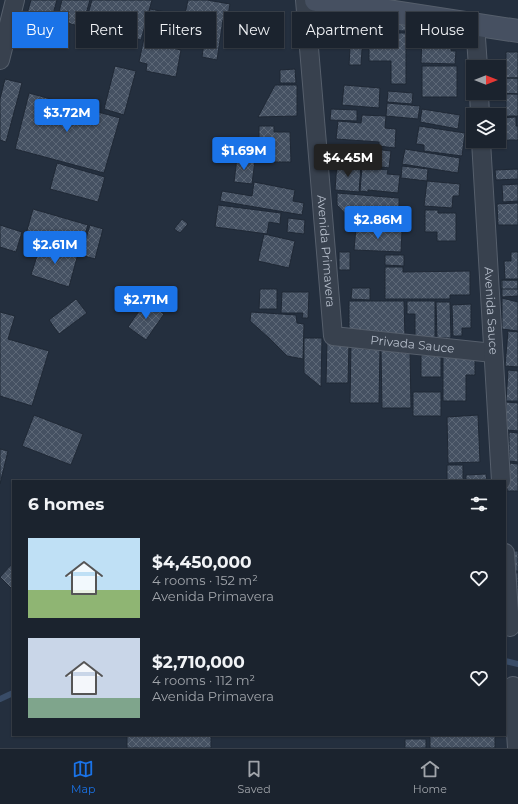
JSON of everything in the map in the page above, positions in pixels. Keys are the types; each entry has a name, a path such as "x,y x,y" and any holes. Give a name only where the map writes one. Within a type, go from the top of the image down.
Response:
{"street":[{"path":"0,60 15,0"},
{"name":"Avenida Primavera","path":"305,0 332,336"},
{"path":"316,0 406,14"},
{"path":"478,24 518,31"},
{"path":"477,48 478,60"},
{"name":"Avenida Sauce","path":"482,148 501,480"},
{"name":"Privada Sauce","path":"332,336 493,353"},
{"path":"506,568 510,627"},
{"path":"513,686 517,748"}],"building":[{"path":"31,0 57,0 54,12 27,12"},
{"path":"62,0 90,0 86,12 76,12 76,25 68,23 68,12 59,12"},
{"path":"92,0 152,0 149,12 145,12 145,25 141,40 137,39 137,12 89,12"},
{"path":"188,0 207,0 230,4 229,12 224,12 217,60 202,57 203,48 216,48 216,12 185,12"},
{"path":"150,9 166,12 149,12"},
{"path":"398,18 406,18 406,31 398,31"},
{"path":"145,33 145,48 172,48 181,50 176,77 146,71 147,64 139,62"},
{"path":"398,33 406,33 406,84 391,84 391,61 369,61 369,48 398,48"},
{"path":"350,48 362,48 361,65 349,65"},
{"path":"422,48 451,48 451,51 456,51 455,64 421,63"},
{"path":"506,52 518,52 518,78 506,78"},
{"path":"115,66 136,71 124,115 104,109"},
{"path":"422,66 457,66 457,97 422,97"},
{"path":"295,69 296,83 280,83 280,70"},
{"path":"506,78 518,78 518,94 506,93"},
{"path":"5,79 22,83 6,142 0,140 0,99"},
{"path":"275,85 297,85 297,116 258,117"},
{"path":"344,85 380,88 379,108 342,105"},
{"path":"388,91 413,93 412,104 387,102"},
{"path":"29,93 120,118 104,173 15,149"},
{"path":"506,94 518,94 518,116 506,116"},
{"path":"387,103 420,106 418,119 386,116"},
{"path":"331,109 357,110 357,121 330,120"},
{"path":"422,109 460,115 458,129 420,122"},
{"path":"362,115 386,116 385,128 396,129 395,148 379,146 379,142 336,139 338,121 361,123"},
{"path":"516,117 516,126 518,126 518,140 506,140 506,118"},
{"path":"259,126 274,126 274,132 290,132 291,162 259,162"},
{"path":"419,126 465,133 462,156 424,151 424,145 416,144"},
{"path":"366,148 391,151 389,168 363,164"},
{"path":"405,149 460,158 458,173 402,164"},
{"path":"237,158 255,160 252,184 234,182"},
{"path":"57,163 105,177 98,202 50,189"},
{"path":"337,163 361,165 359,192 335,190"},
{"path":"402,166 428,169 427,181 401,178"},
{"path":"362,167 388,170 387,174 400,175 398,193 368,190 368,192 360,191"},
{"path":"518,169 518,179 496,180 495,170"},
{"path":"427,181 460,184 459,196 453,196 452,208 424,206"},
{"path":"254,182 295,190 293,201 304,203 302,215 220,201 222,191 252,196"},
{"path":"518,184 518,201 503,202 502,185"},
{"path":"337,193 399,198 399,227 352,221 337,205"},
{"path":"518,203 518,225 498,225 497,204"},
{"path":"218,205 281,213 280,224 269,222 267,234 215,227"},
{"path":"33,209 88,225 80,250 26,234"},
{"path":"425,210 438,210 438,213 456,213 456,241 437,241 437,232 425,232"},
{"path":"288,218 305,220 304,234 287,232"},
{"path":"182,219 188,224 180,233 174,229"},
{"path":"0,225 22,232 16,252 0,247"},
{"path":"90,225 103,229 95,259 81,255"},
{"path":"356,228 402,230 401,252 354,250"},
{"path":"264,234 295,241 289,268 258,261"},
{"path":"41,243 78,254 69,287 31,275"},
{"path":"339,252 350,252 350,270 339,270"},
{"path":"511,252 518,252 518,279 505,279 504,261 511,261"},
{"path":"385,255 404,255 404,266 385,265"},
{"path":"385,267 403,267 403,272 470,271 470,295 450,295 450,299 385,299"},
{"path":"501,280 518,280 518,289 501,289"},
{"path":"502,280 518,280 518,296 502,297"},
{"path":"352,288 370,288 370,300 351,299"},
{"path":"260,289 277,289 277,309 259,309"},
{"path":"282,292 309,292 308,318 302,318 303,313 281,313"},
{"path":"502,298 518,302 518,331 502,329"},
{"path":"76,299 87,313 59,334 49,320"},
{"path":"146,301 164,314 146,340 128,327"},
{"path":"349,301 404,301 405,338 349,333"},
{"path":"407,301 435,301 435,338 415,338 415,314 407,314"},
{"path":"436,302 450,302 451,338 437,338"},
{"path":"471,304 471,328 462,328 462,336 453,336 452,305"},
{"path":"0,312 15,316 8,339 49,351 32,406 0,396"},
{"path":"251,312 296,315 297,323 304,324 303,359 287,356 250,321"},
{"path":"508,331 518,332 518,367 505,366"},
{"path":"304,338 322,338 321,387 304,373"},
{"path":"327,342 349,342 348,383 326,383"},
{"path":"351,343 364,344 364,349 380,349 379,403 350,403"},
{"path":"381,349 410,349 411,408 382,408"},
{"path":"421,355 441,355 441,377 421,377"},
{"path":"443,357 475,357 475,375 466,375 466,401 443,401"},
{"path":"508,370 518,371 518,401 506,401"},
{"path":"413,392 441,392 441,416 413,416"},
{"path":"506,402 518,403 518,431 507,430"},
{"path":"34,415 83,434 71,465 22,446"},
{"path":"478,415 480,462 448,463 447,417"},
{"path":"509,432 518,433 518,462 509,461"},
{"path":"0,449 8,451 0,484"},
{"path":"510,463 518,464 518,491 507,491"},
{"path":"447,465 463,465 463,480 447,480"},
{"path":"486,474 487,480 466,480 466,475"},
{"path":"514,551 518,551 518,571 514,571"},
{"path":"12,564 12,589 0,577"},
{"path":"515,573 518,573 518,595 514,595"},
{"path":"127,736 211,736 211,748 127,748"},
{"path":"430,736 495,736 495,748 430,748"},
{"path":"405,739 426,739 426,748 405,748"}],"waterway":[{"path":"506,661 518,664"},
{"path":"0,699 12,693"}]}
